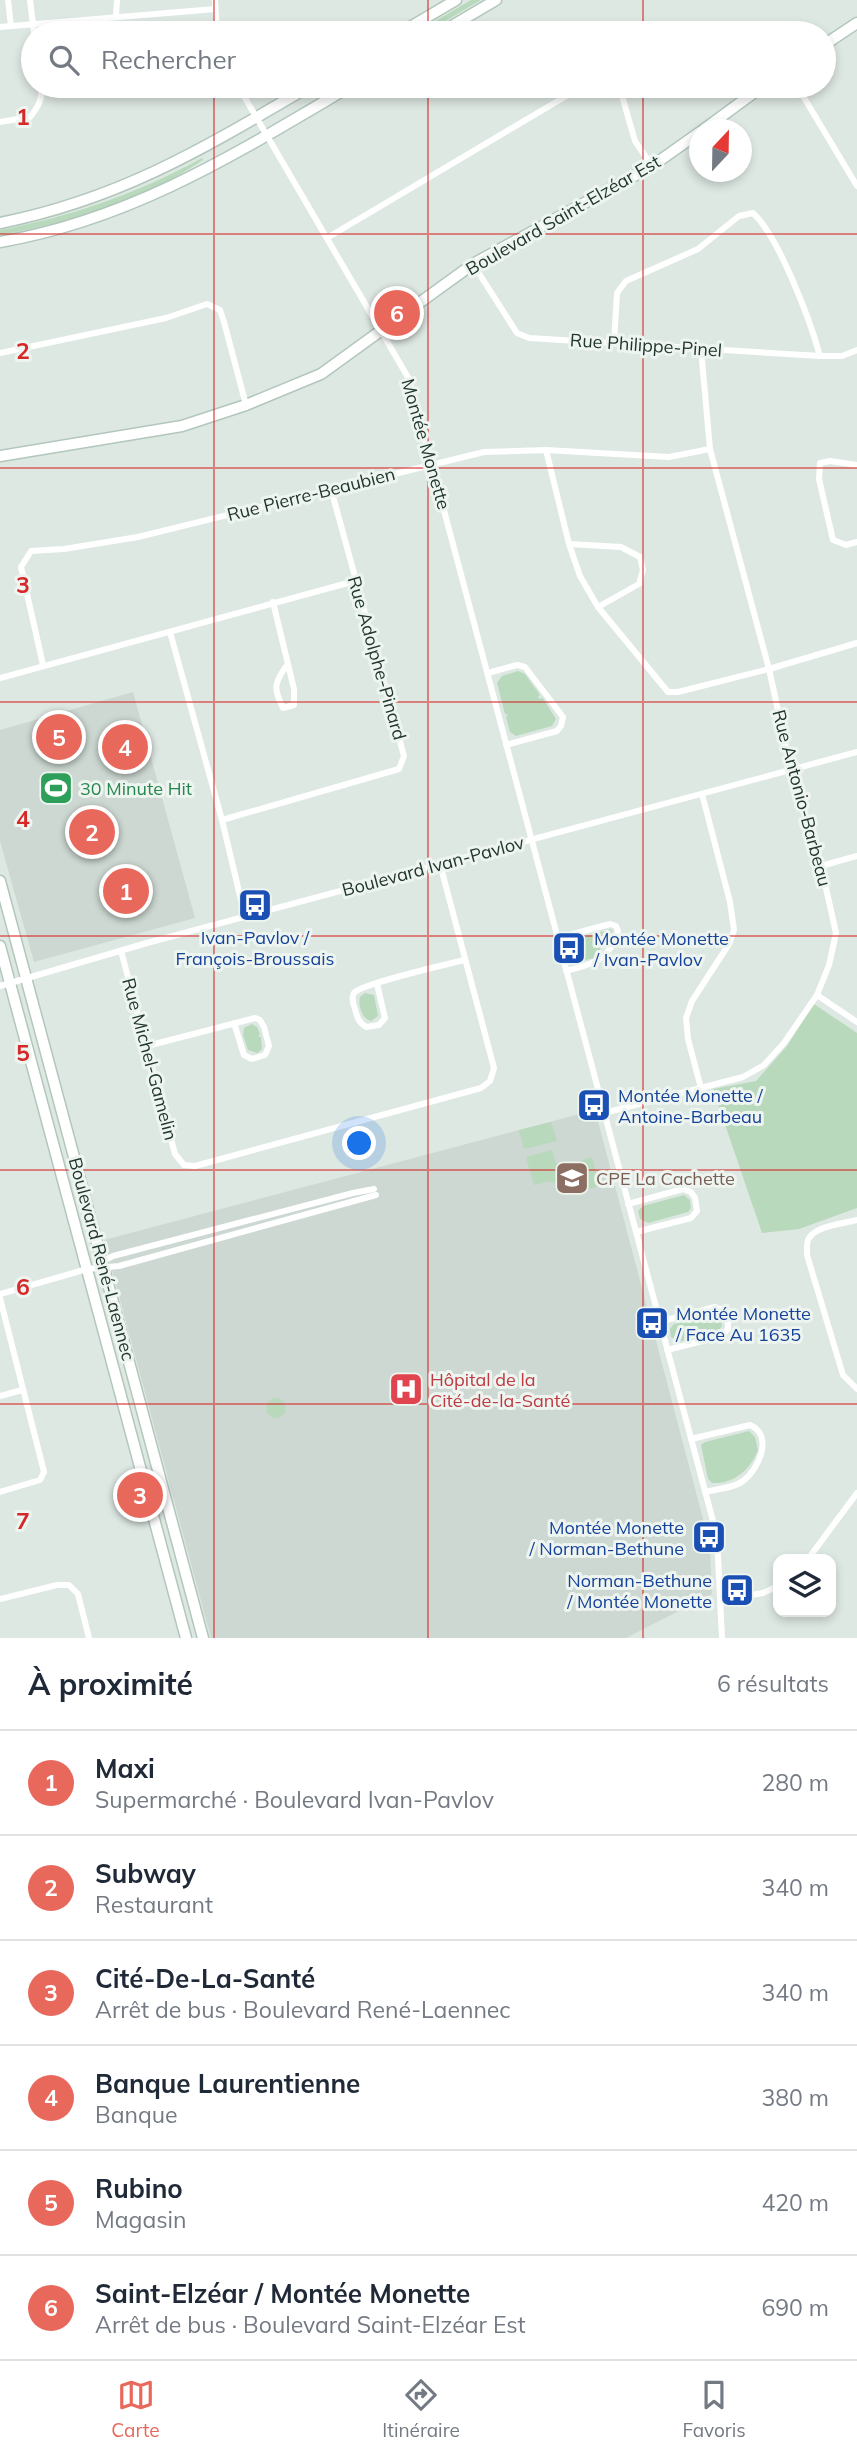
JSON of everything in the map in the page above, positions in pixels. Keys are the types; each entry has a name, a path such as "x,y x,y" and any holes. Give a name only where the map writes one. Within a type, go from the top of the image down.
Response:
{"street":[{"path":"8,0 11,26"},
{"path":"30,0 33,21"},
{"path":"116,17 117,0"},
{"path":"215,0 216,21"},
{"path":"420,21 456,0"},
{"path":"460,21 496,0"},
{"path":"69,21 215,9"},
{"path":"836,37 857,23"},
{"path":"0,27 21,25"},
{"path":"0,122 30,117 38,108 41,98"},
{"name":"Montée Monette","path":"245,98 409,379 719,1546 722,1638"},
{"path":"0,223 64,208 122,187 179,162 289,98"},
{"path":"0,242 79,223 133,205 189,179 330,98"},
{"path":"327,238 563,98"},
{"path":"623,98 635,141 652,166"},
{"name":"Boulevard Saint-Elzéar Est","path":"718,119 746,98"},
{"path":"804,98 857,186"},
{"name":"Boulevard Saint-Elzéar Est","path":"0,456 182,426 246,405 321,374 472,264 652,166 689,140"},
{"path":"614,343 617,292 626,281 698,249 739,216 752,213 761,220 785,267 812,329 820,356"},
{"name":"Rue Philippe-Pinel","path":"472,264 517,333 528,338 820,356 842,356 857,350"},
{"path":"0,353 166,318 207,304 220,310 246,405"},
{"name":"Rue Antonio-Barbeau","path":"604,1113 743,1077 764,1065 784,1043 817,995 829,965 836,933 821,866 791,770 769,669 710,449 701,349"},
{"name":"Rue Pierre-Beaubien","path":"43,665 20,567 31,551 64,549 138,537 484,452 546,450 669,457 710,449"},
{"path":"546,450 569,544 580,576 597,607 668,692 678,692 769,669 857,643"},
{"path":"857,465 830,461 820,463 818,479 834,540 846,545 857,542"},
{"name":"Rue Adolphe-Pinard","path":"222,820 399,769 404,756 331,489"},
{"path":"569,544 621,547 640,557 643,570 639,584 597,607"},
{"path":"0,678 355,581"},
{"path":"273,602 295,689 294,705 283,708 275,691 278,677 287,665"},
{"path":"170,632 222,820 245,917"},
{"path":"488,673 517,665 526,667 563,717 562,726 556,731 506,745"},
{"name":"Boulevard Ivan-Pavlov","path":"5,985 245,917 857,752"},
{"path":"701,1088 688,1039 686,1018 692,1000 729,943 734,930 730,902 702,794"},
{"path":"821,866 857,856"},
{"name":"Rue Michel-Gamelin","path":"121,951 176,1157 184,1165 195,1166 486,1085 491,1079 494,1068 440,864"},
{"name":"Boulevard René-Laennec","path":"0,881 203,1638"},
{"path":"558,938 610,924 618,931 599,961 566,971"},
{"name":"Boulevard René-Laennec","path":"0,946 5,985 87,1269 186,1638"},
{"path":"377,984 385,1015 381,1023 368,1027 359,1021 353,996 358,990 377,984 464,960"},
{"path":"817,995 857,1022"},
{"path":"147,1046 234,1023 253,1018 262,1022 269,1046 265,1055 254,1059 246,1056 234,1023"},
{"path":"628,1203 683,1189 690,1191 695,1198 697,1209 691,1218 636,1232"},
{"path":"0,1492 40,1480 44,1472 0,1296 103,1264 115,1267 270,1226 375,1192"},
{"path":"857,1220 819,1230 809,1237 807,1244 807,1255 843,1375 857,1389"},
{"path":"659,1322 715,1307 723,1310 727,1321 728,1329 722,1336 667,1350"},
{"path":"0,1396 22,1390"},
{"path":"691,1439 750,1425 757,1429 763,1445 762,1454 744,1480 705,1492"},
{"path":"812,1554 857,1493"},
{"path":"0,1599 57,1585 69,1585 78,1594 89,1638"},
{"path":"721,1600 763,1593 773,1588"}],"shaded area":[{"path":"133,692 195,918 34,962 0,841 0,730"},
{"name":"Hôpital de la Cité-de-la-Santé","path":"595,1110 707,1534 712,1594 626,1638 211,1638 104,1240"}],"green space":[{"path":"471,0 481,0 445,21 435,21"},
{"path":"202,158 203,160 156,187 106,208 0,235 0,230 78,211 129,193"},
{"path":"518,671 525,674 540,695 538,697 542,697 556,719 552,726 516,736 510,732 506,717 508,714 505,714 497,683 502,676"},
{"path":"611,929 612,932 604,944 602,942 603,945 594,958 577,962 572,960 569,953 572,952 572,947 568,947 570,941"},
{"path":"365,993 374,995 378,1016 371,1021 365,1018 360,1008 360,997"},
{"path":"814,1004 857,1033 857,1208 799,1229 762,1233 713,1089 756,1081 787,1046"},
{"path":"252,1024 257,1027 260,1034 258,1036 261,1037 262,1049 257,1053 248,1050 243,1035 244,1028"},
{"path":"551,1122 557,1141 524,1149 519,1130"},
{"path":"552,1150 556,1164 576,1163 592,1157 600,1186 572,1193 550,1181 534,1185 526,1157"},
{"path":"684,1195 690,1200 691,1208 688,1212 648,1223 640,1219 638,1211 643,1206"},
{"path":"715,1314 721,1319 722,1326 719,1330 679,1342 671,1337 670,1329 674,1324"},
{"path":"276,1398 283,1401 286,1408 283,1415 276,1418 269,1415 266,1408 269,1401"},
{"path":"749,1431 755,1437 758,1450 751,1464 734,1478 712,1483 708,1479 701,1445"}],"place":[{"name":"Saint-Elzéar / Montée Monette","path":"397,313"},
{"name":"Rubino","path":"59,737"},
{"name":"Banque Laurentienne","path":"125,747"},
{"name":"30 Minute Hit","path":"56,788"},
{"name":"Subway","path":"92,832"},
{"name":"Maxi","path":"126,891"},
{"name":"Ivan-Pavlov / François-Broussais","path":"255,905"},
{"name":"Montée Monette / Ivan-Pavlov","path":"569,948"},
{"name":"Montée Monette / Antoine-Barbeau","path":"594,1105"},
{"name":"CPE La Cachette","path":"572,1178"},
{"name":"Montée Monette / Face Au 1635","path":"652,1323"},
{"name":"Hôpital de la Cité-de-la-Santé","path":"406,1389"},
{"name":"Cité-De-La-Santé","path":"140,1495"},
{"name":"Montée Monette / Norman-Bethune","path":"709,1537"},
{"name":"Norman-Bethune / Montée Monette","path":"737,1590"}]}
